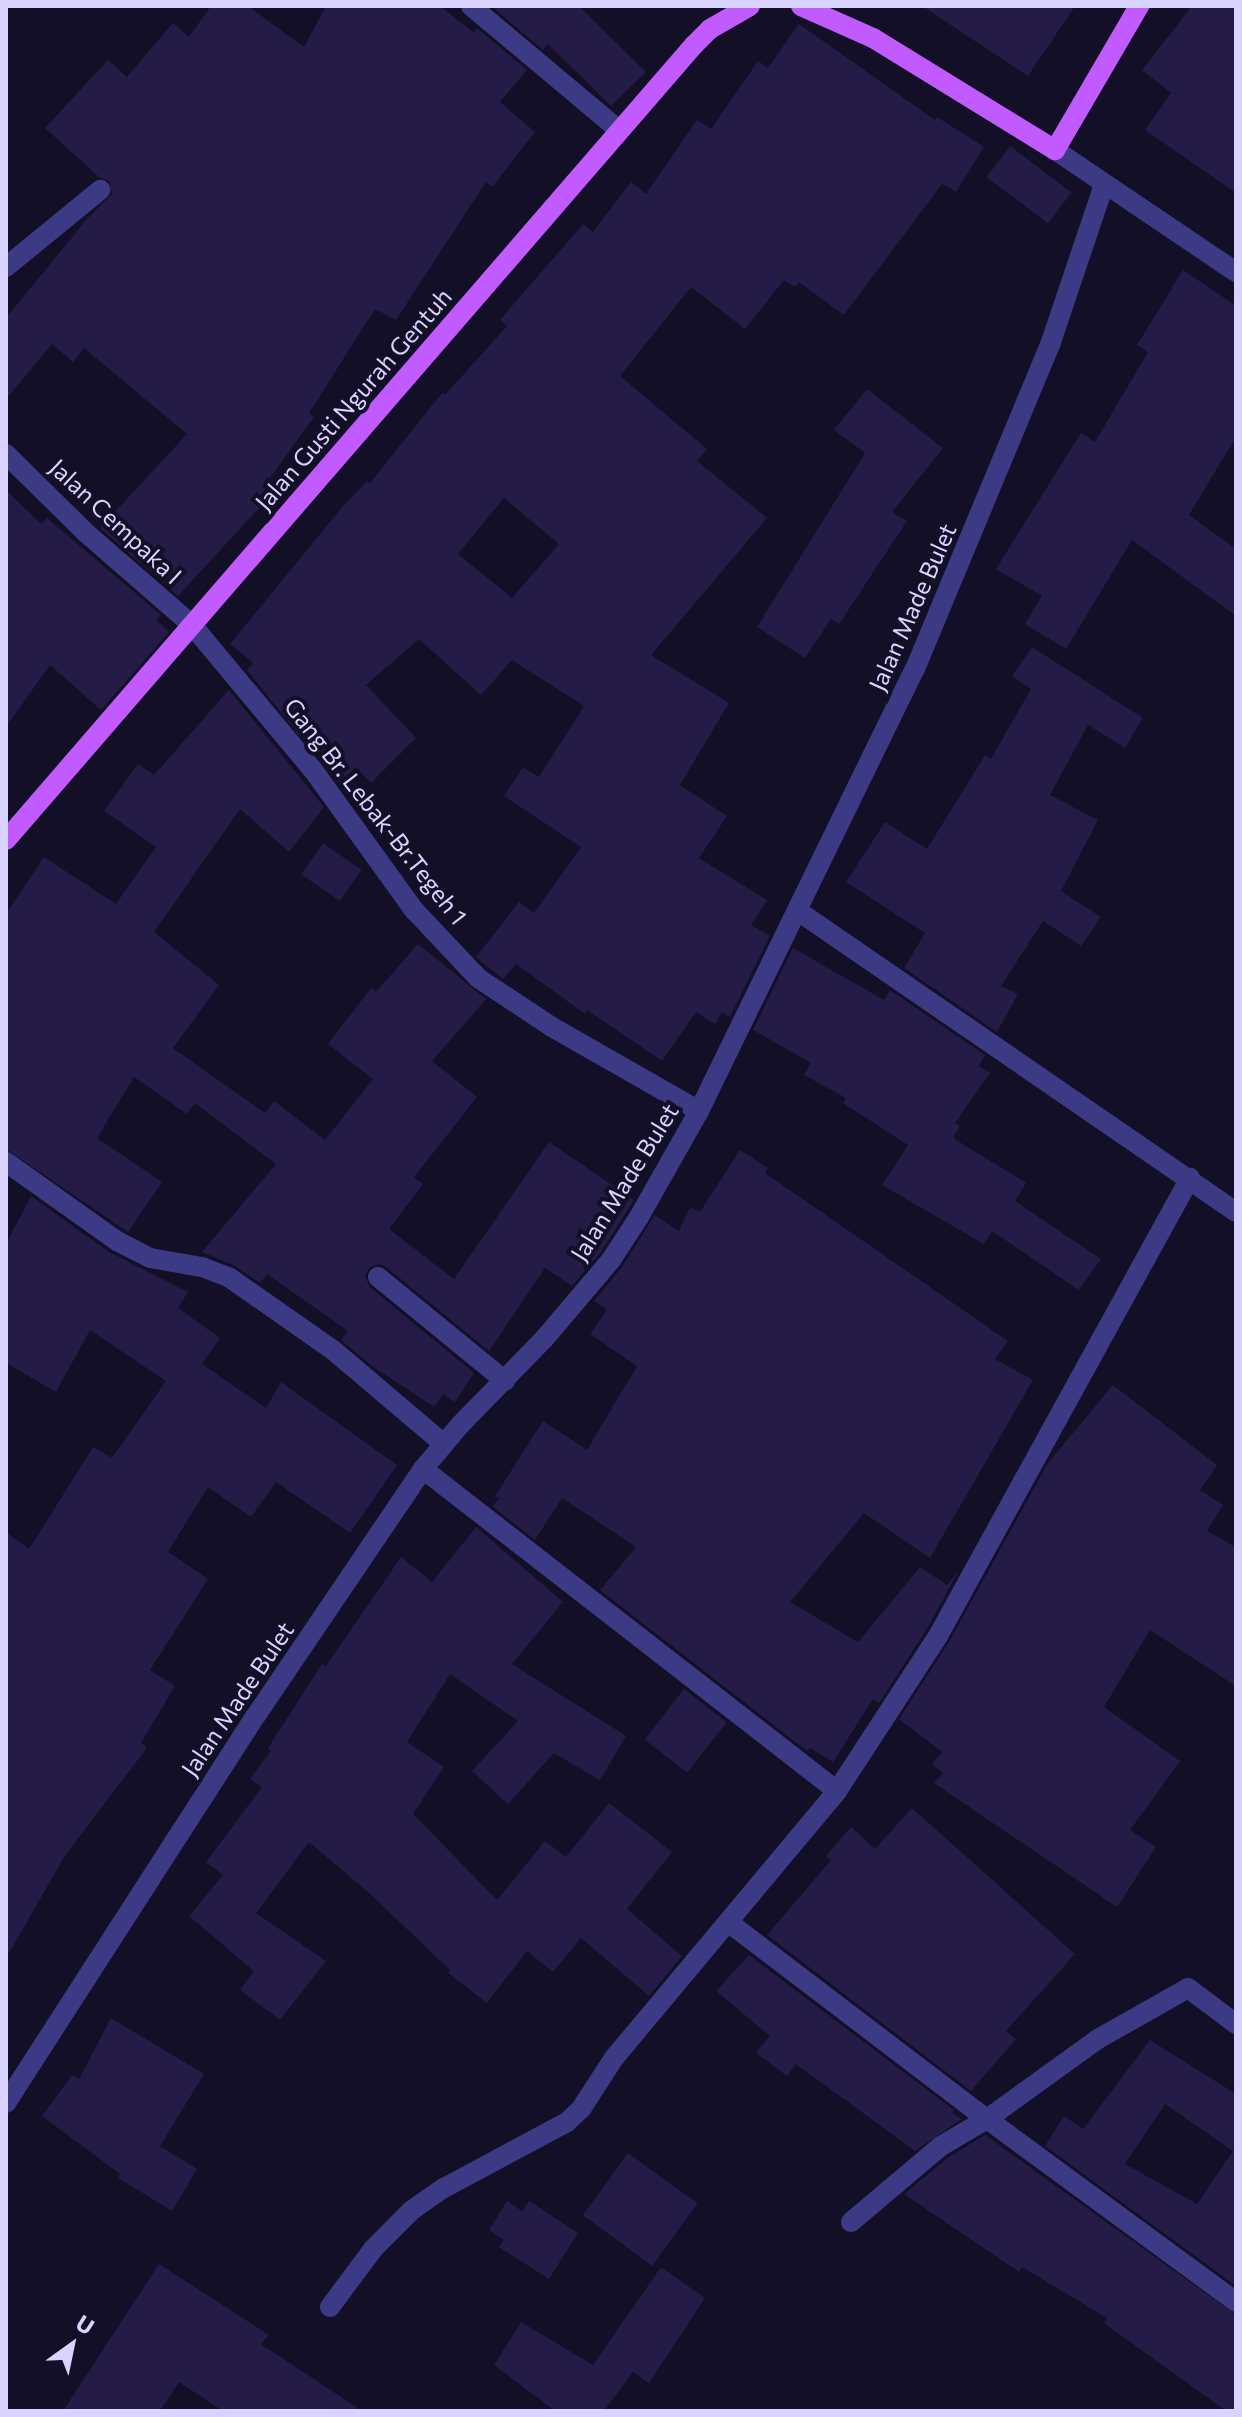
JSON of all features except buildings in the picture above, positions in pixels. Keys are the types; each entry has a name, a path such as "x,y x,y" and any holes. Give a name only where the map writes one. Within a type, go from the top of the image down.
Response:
{"main road":[{"name":"Jalan Gusti Ngurah Gentuh","path":"6,840 702,37 750,6"},
{"path":"801,6 873,38 1055,150 1139,6"}],"street":[{"path":"471,6 620,131"},
{"path":"1055,150 1236,272"},
{"name":"Jalan Made Bulet","path":"6,2103 255,1717 423,1469 611,1260 699,1111 798,911 958,569 1050,345 1104,185"},
{"path":"6,267 100,190"},
{"name":"Jalan Cempaka I","path":"6,454 85,532 192,625"},
{"name":"Gang Br. Lebak-Br.Tegeh 1","path":"192,625 313,770 414,910 478,978 552,1027 699,1111"},
{"path":"798,911 1236,1212"},
{"path":"6,1162 128,1247 150,1258 202,1267 230,1278 333,1350 444,1444"},
{"path":"330,2307 373,2249 412,2210 444,2188 567,2122 581,2109 614,2058 837,1791 938,1636 1190,1178"},
{"path":"378,1277 505,1381"},
{"path":"423,1469 837,1791"},
{"path":"728,1922 987,2119 1236,2302"},
{"path":"851,2222 941,2146 987,2119 1098,2039 1188,1988 1236,2024"}]}
